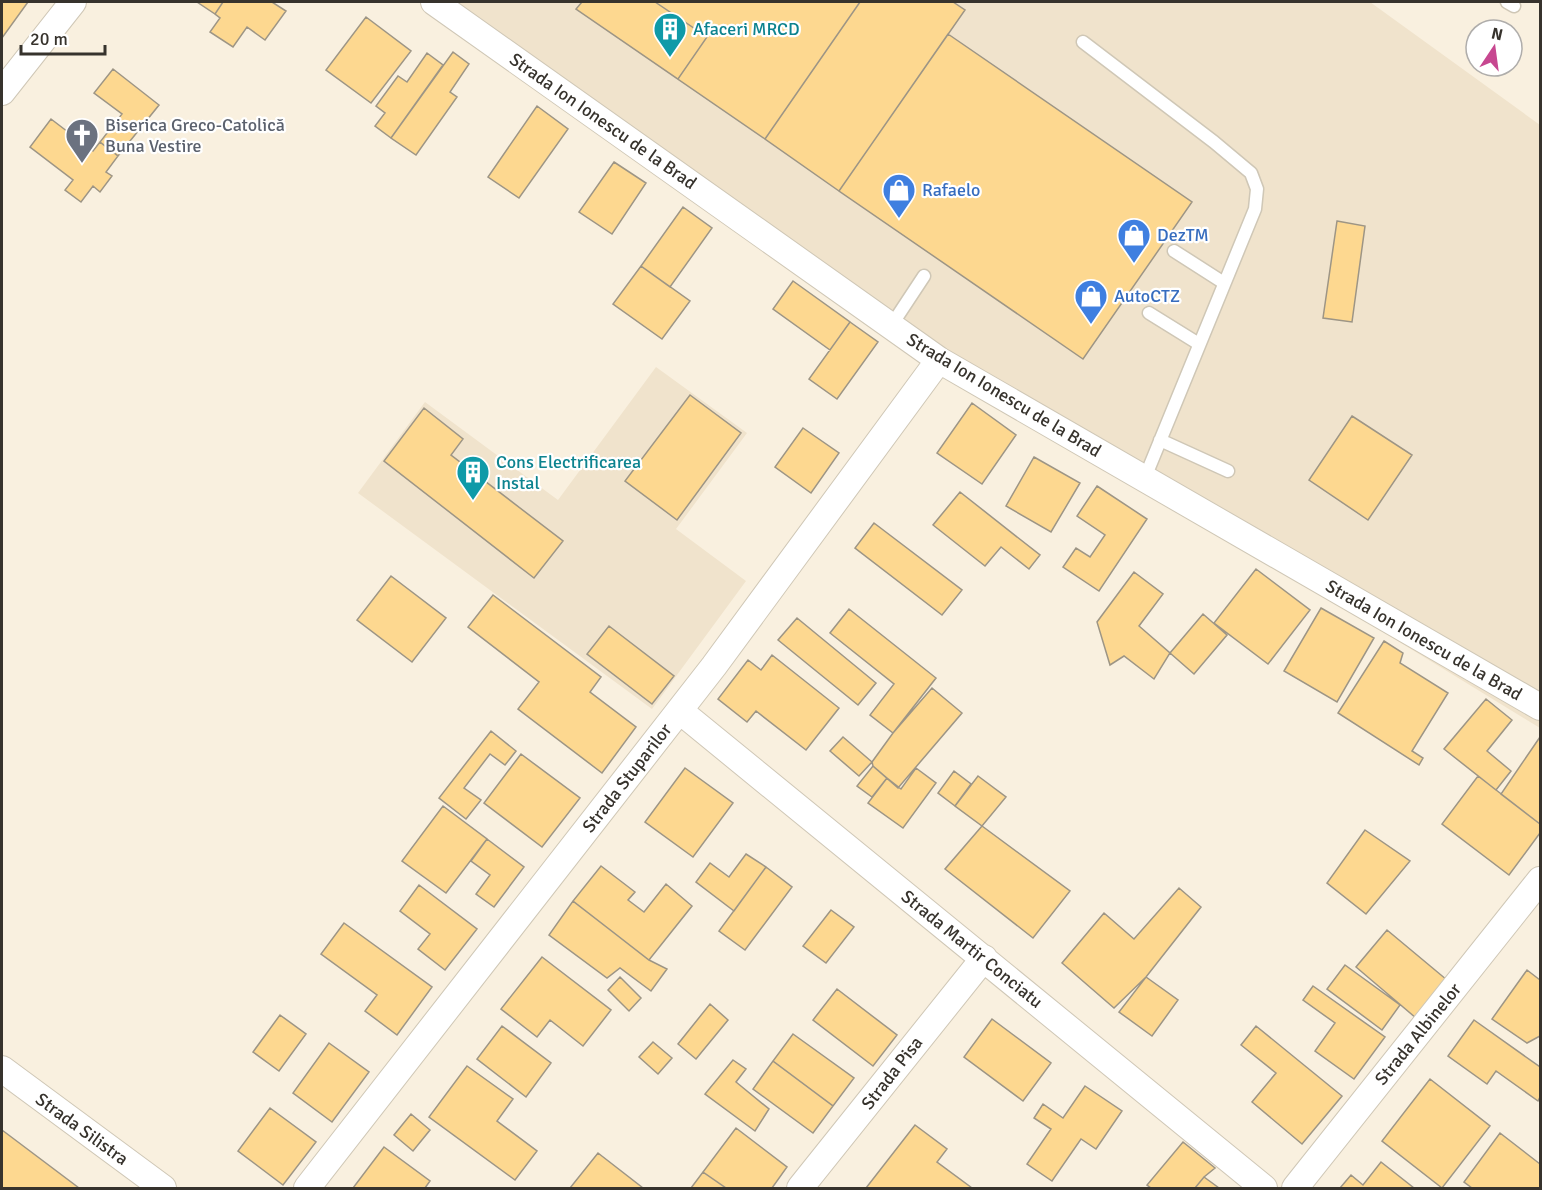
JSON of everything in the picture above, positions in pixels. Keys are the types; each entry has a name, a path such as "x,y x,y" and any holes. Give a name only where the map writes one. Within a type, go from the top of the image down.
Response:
{"street":[{"path":"2,92 73,2"},
{"name":"Strada Ion Ionescu de la Brad","path":"434,2 939,360 1540,707"},
{"name":"Strada Stuparilor","path":"307,1188 680,711 939,360"},
{"name":"Strada Martir Conciatu","path":"680,711 1264,1188"},
{"name":"Strada Albinelor","path":"1295,1188 1540,880"},
{"name":"Strada Pisa","path":"800,1188 984,958"},
{"name":"Strada Silistra","path":"2,1069 163,1188"}],"lane":[{"path":"1083,42 1251,173 1257,189 1255,209 1144,480"},
{"path":"1174,251 1224,284"},
{"path":"891,326 924,276"},
{"path":"1149,313 1199,344"},
{"path":"1160,440 1228,471"}],"shaded area":[{"path":"433,2 1370,2 1464,70 1464,78 1475,78 1540,125 1540,728 939,360"},
{"path":"656,367 747,433 676,529 746,581 652,709 358,493 425,402 558,500"}],"building":[{"path":"2,2 28,2 2,38"},
{"path":"197,2 223,2 215,14"},
{"path":"223,2 272,2 286,11 265,40 247,27 233,47 210,32 220,18 215,14"},
{"path":"582,2 860,2 765,139 576,9"},
{"name":"Afaceri MRCD","path":"582,2 655,2 707,37 678,79 576,9"},
{"path":"860,2 953,2 965,10 839,191 765,139"},
{"path":"366,17 411,51 371,103 326,70"},
{"path":"948,34 1192,202 1083,359 839,191"},
{"path":"453,52 469,64 450,92 457,97 416,155 391,138"},
{"path":"427,53 443,65 391,138 375,126 385,113 376,106 398,76 407,82"},
{"path":"113,69 159,105 118,156 100,142 122,114 94,93"},
{"path":"537,106 568,129 519,198 488,177"},
{"name":"Biserica Greco-Catolică Buna Vestire","path":"51,119 93,151 100,142 118,156 106,172 112,176 100,192 93,186 81,202 65,190 73,180 30,147"},
{"path":"614,162 646,183 612,234 579,212"},
{"path":"683,207 712,228 670,287 641,266"},
{"path":"1337,221 1365,226 1352,322 1323,318"},
{"path":"641,266 690,301 662,339 613,304"},
{"path":"793,281 850,322 830,350 773,309"},
{"path":"850,322 878,342 837,399 809,379"},
{"path":"690,395 741,433 677,520 625,481"},
{"path":"972,403 1016,435 982,484 937,453"},
{"name":"Cons Electrificarea Instal","path":"424,408 463,439 451,455 563,541 534,578 384,461"},
{"path":"1352,416 1412,455 1368,520 1309,480"},
{"path":"803,428 839,453 811,493 775,467"},
{"path":"1034,457 1080,483 1051,532 1006,506"},
{"path":"1097,486 1147,519 1099,591 1063,567 1076,548 1090,557 1105,535 1077,516"},
{"path":"960,492 1040,555 1029,569 1001,547 985,566 933,525"},
{"path":"874,523 962,590 942,615 855,548"},
{"path":"1256,569 1310,610 1268,664 1214,623"},
{"path":"1134,572 1163,594 1139,626 1170,653 1154,679 1124,656 1110,665 1097,622"},
{"path":"391,576 446,618 412,662 357,620"},
{"path":"493,595 601,677 590,692 636,727 602,773 518,709 539,682 468,627"},
{"path":"1321,608 1374,638 1337,702 1284,671"},
{"path":"849,609 936,678 893,733 870,715 894,684 830,633"},
{"path":"1203,614 1227,635 1194,674 1170,653"},
{"path":"797,618 876,683 858,705 778,640"},
{"path":"609,626 674,676 652,704 587,654"},
{"path":"1384,641 1403,653 1400,663 1448,693 1412,751 1423,758 1419,765 1338,713"},
{"path":"772,655 839,708 806,750 756,711 747,722 718,699 748,660 761,670"},
{"path":"932,688 962,713 898,788 873,766 872,762 893,733"},
{"path":"1486,699 1512,720 1487,751 1511,771 1496,790 1444,749"},
{"path":"491,731 516,751 505,765 490,754 464,788 481,800 466,819 439,798"},
{"path":"843,737 872,762 859,776 830,751"},
{"path":"1540,737 1540,824 1501,794"},
{"path":"521,754 580,798 542,847 484,803"},
{"path":"873,766 887,778 872,797 857,786"},
{"path":"685,768 733,803 693,857 645,822"},
{"path":"916,768 936,783 903,828 868,803 887,778 901,789"},
{"path":"954,771 971,784 955,806 938,793"},
{"path":"978,776 1006,797 982,826 955,806"},
{"path":"1478,776 1540,824 1540,833 1509,875 1442,824"},
{"path":"443,806 487,839 446,893 402,861"},
{"path":"982,826 1070,891 1033,938 945,869"},
{"path":"1365,830 1410,861 1366,914 1327,883"},
{"path":"487,839 524,867 494,907 476,894 490,875 471,861"},
{"path":"746,854 766,867 734,911 696,882 710,863 729,877"},
{"path":"601,866 635,892 628,900 644,912 666,884 692,906 649,960 573,901"},
{"path":"766,867 792,887 745,950 719,931"},
{"path":"419,885 477,929 445,970 418,949 430,934 400,911"},
{"path":"1179,888 1201,907 1146,977 1114,1008 1062,963 1104,913 1134,939"},
{"path":"573,901 649,960 667,969 651,991 620,968 607,978 549,935"},
{"path":"831,910 854,927 826,963 803,946"},
{"path":"344,923 432,987 397,1035 365,1011 377,995 321,954"},
{"path":"1387,930 1447,980 1416,1018 1356,967"},
{"path":"542,957 611,1010 583,1046 550,1020 537,1037 501,1009"},
{"path":"1345,965 1400,1005 1382,1030 1327,989"},
{"path":"1527,970 1540,980 1540,1036 1527,1043 1492,1019"},
{"path":"620,977 641,998 629,1011 608,990"},
{"path":"1146,977 1178,1000 1152,1036 1119,1012"},
{"path":"1313,986 1385,1037 1354,1079 1315,1051 1335,1023 1303,1000"},
{"path":"837,989 897,1035 873,1066 813,1020"},
{"path":"710,1004 728,1020 696,1059 678,1044"},
{"path":"280,1015 306,1034 279,1071 253,1052"},
{"path":"992,1019 1051,1063 1023,1101 964,1057"},
{"path":"1474,1020 1540,1067 1538,1101 1496,1071 1487,1084 1448,1056"},
{"path":"502,1026 551,1063 526,1097 477,1059"},
{"path":"1256,1026 1342,1096 1302,1144 1252,1102 1276,1073 1241,1045"},
{"path":"793,1034 854,1078 833,1106 773,1061"},
{"path":"653,1042 672,1058 658,1074 639,1057"},
{"path":"329,1043 369,1072 332,1122 293,1093"},
{"path":"733,1060 746,1069 736,1082 769,1109 755,1131 705,1094"},
{"path":"773,1061 833,1106 813,1133 753,1089"},
{"path":"467,1066 513,1099 497,1121 537,1151 515,1180 429,1117"},
{"path":"1430,1079 1490,1126 1442,1188 1382,1141"},
{"path":"1085,1086 1122,1111 1096,1149 1081,1139 1052,1181 1027,1164 1051,1129 1034,1118 1043,1104 1063,1118"},
{"path":"270,1108 316,1142 283,1185 238,1151"},
{"path":"411,1114 430,1130 413,1151 394,1135"},
{"path":"915,1125 947,1149 937,1162 972,1188 866,1188"},
{"path":"736,1128 787,1167 772,1188 726,1188 703,1172"},
{"path":"2,1130 79,1188 2,1188"},
{"path":"1500,1133 1540,1164 1540,1188 1472,1188 1464,1182"},
{"path":"1183,1142 1215,1168 1195,1188 1151,1188 1147,1185"},
{"path":"384,1147 430,1181 425,1188 353,1188"},
{"path":"598,1153 643,1188 570,1188"},
{"path":"1381,1162 1414,1188 1340,1188 1351,1175 1363,1185"},
{"path":"703,1172 726,1188 691,1188"},
{"path":"1204,1177 1219,1188 1195,1188"}],"place":[{"name":"Afaceri MRCD","path":"670,58"},
{"name":"Biserica Greco-Catolică Buna Vestire","path":"82,164"},
{"name":"Rafaelo","path":"899,219"},
{"name":"DezTM","path":"1134,264"},
{"name":"AutoCTZ","path":"1091,325"},
{"name":"Cons Electrificarea Instal","path":"473,501"}]}
